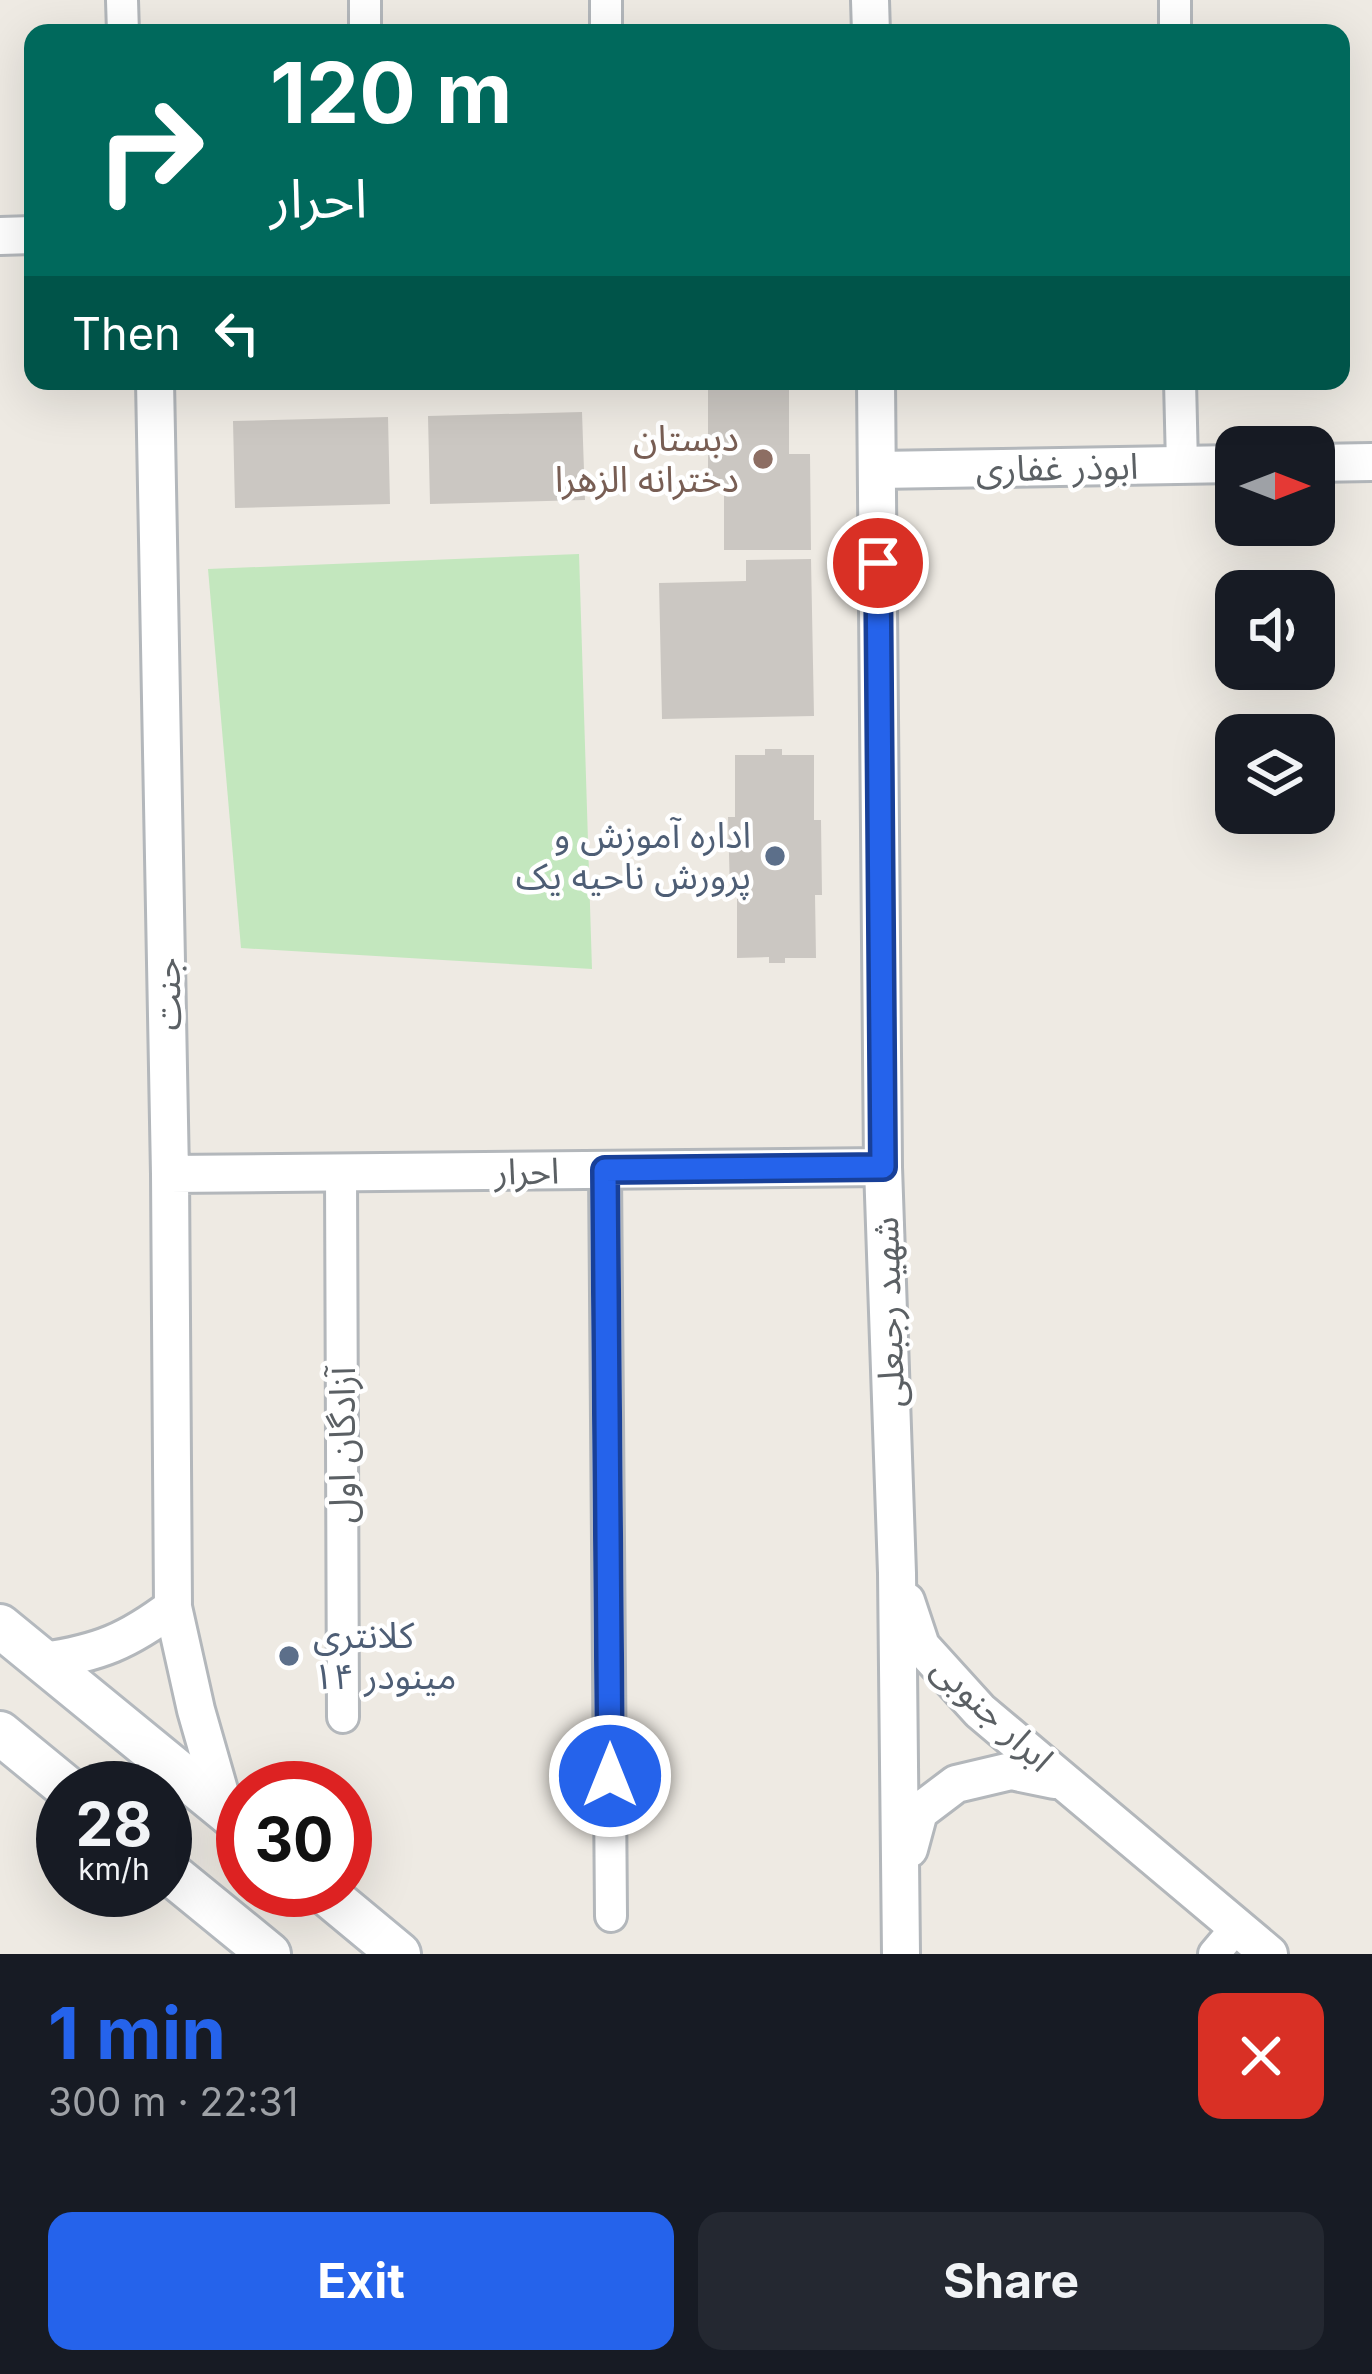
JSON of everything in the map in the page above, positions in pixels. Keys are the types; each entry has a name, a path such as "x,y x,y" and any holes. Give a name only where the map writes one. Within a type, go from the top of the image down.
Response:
{"main road":[{"path":"0,1626 216,1803"},
{"path":"0,1733 36,1763"},
{"path":"192,1891 269,1954"},
{"path":"354,1917 399,1954"}],"street":[{"name":"جنت","path":"155,390 170,1174 172,1607 217,1761"},
{"name":"شهید رجبعلی","path":"876,390 883,1167 897,1574 901,1954"},
{"path":"1180,390 1182,465"},
{"path":"1335,463 1372,462"},
{"name":"ابوذر غفاری","path":"877,470 1215,464"},
{"name":"احرار","path":"170,1174 883,1167"},
{"path":"605,1170 610,1916"},
{"name":"آزادگان اول","path":"341,1173 343,1718"},
{"name":"ابرار جنوبی","path":"897,1574 922,1646 1020,1748 1070,1783 1225,1941 1269,1954"},
{"path":"43,1661 90,1654 134,1636 172,1607"},
{"name":"ابرار جنوبی","path":"900,1882 919,1812 956,1784 1011,1771 1070,1783"}],"green space":[{"path":"579,554 592,969 241,948 208,569"}],"building":[{"path":"708,390 789,390 789,454 810,454 811,550 724,550 724,482 708,483"},
{"path":"582,412 585,500 430,504 428,416"},
{"path":"388,417 390,504 235,508 233,421"},
{"path":"811,559 814,716 662,719 659,583 746,581 746,560"},
{"name":"اداره آموزش و پرورش ناحیه یک","path":"765,749 782,749 782,755 814,755 814,820 821,820 822,895 815,895 816,958 769,963 769,957 737,958 737,892 730,892 728,817 735,817 735,755 765,755"}],"place":[{"name":"دبستان دخترانه الزهرا","path":"763,459"},
{"name":"اداره آموزش و پرورش ناحیه یک","path":"775,856"},
{"name":"کلانتری ۱۴ مینودر","path":"289,1656"}],"route":[{"path":"610,1776 605,1170 883,1167 878,563"}]}
